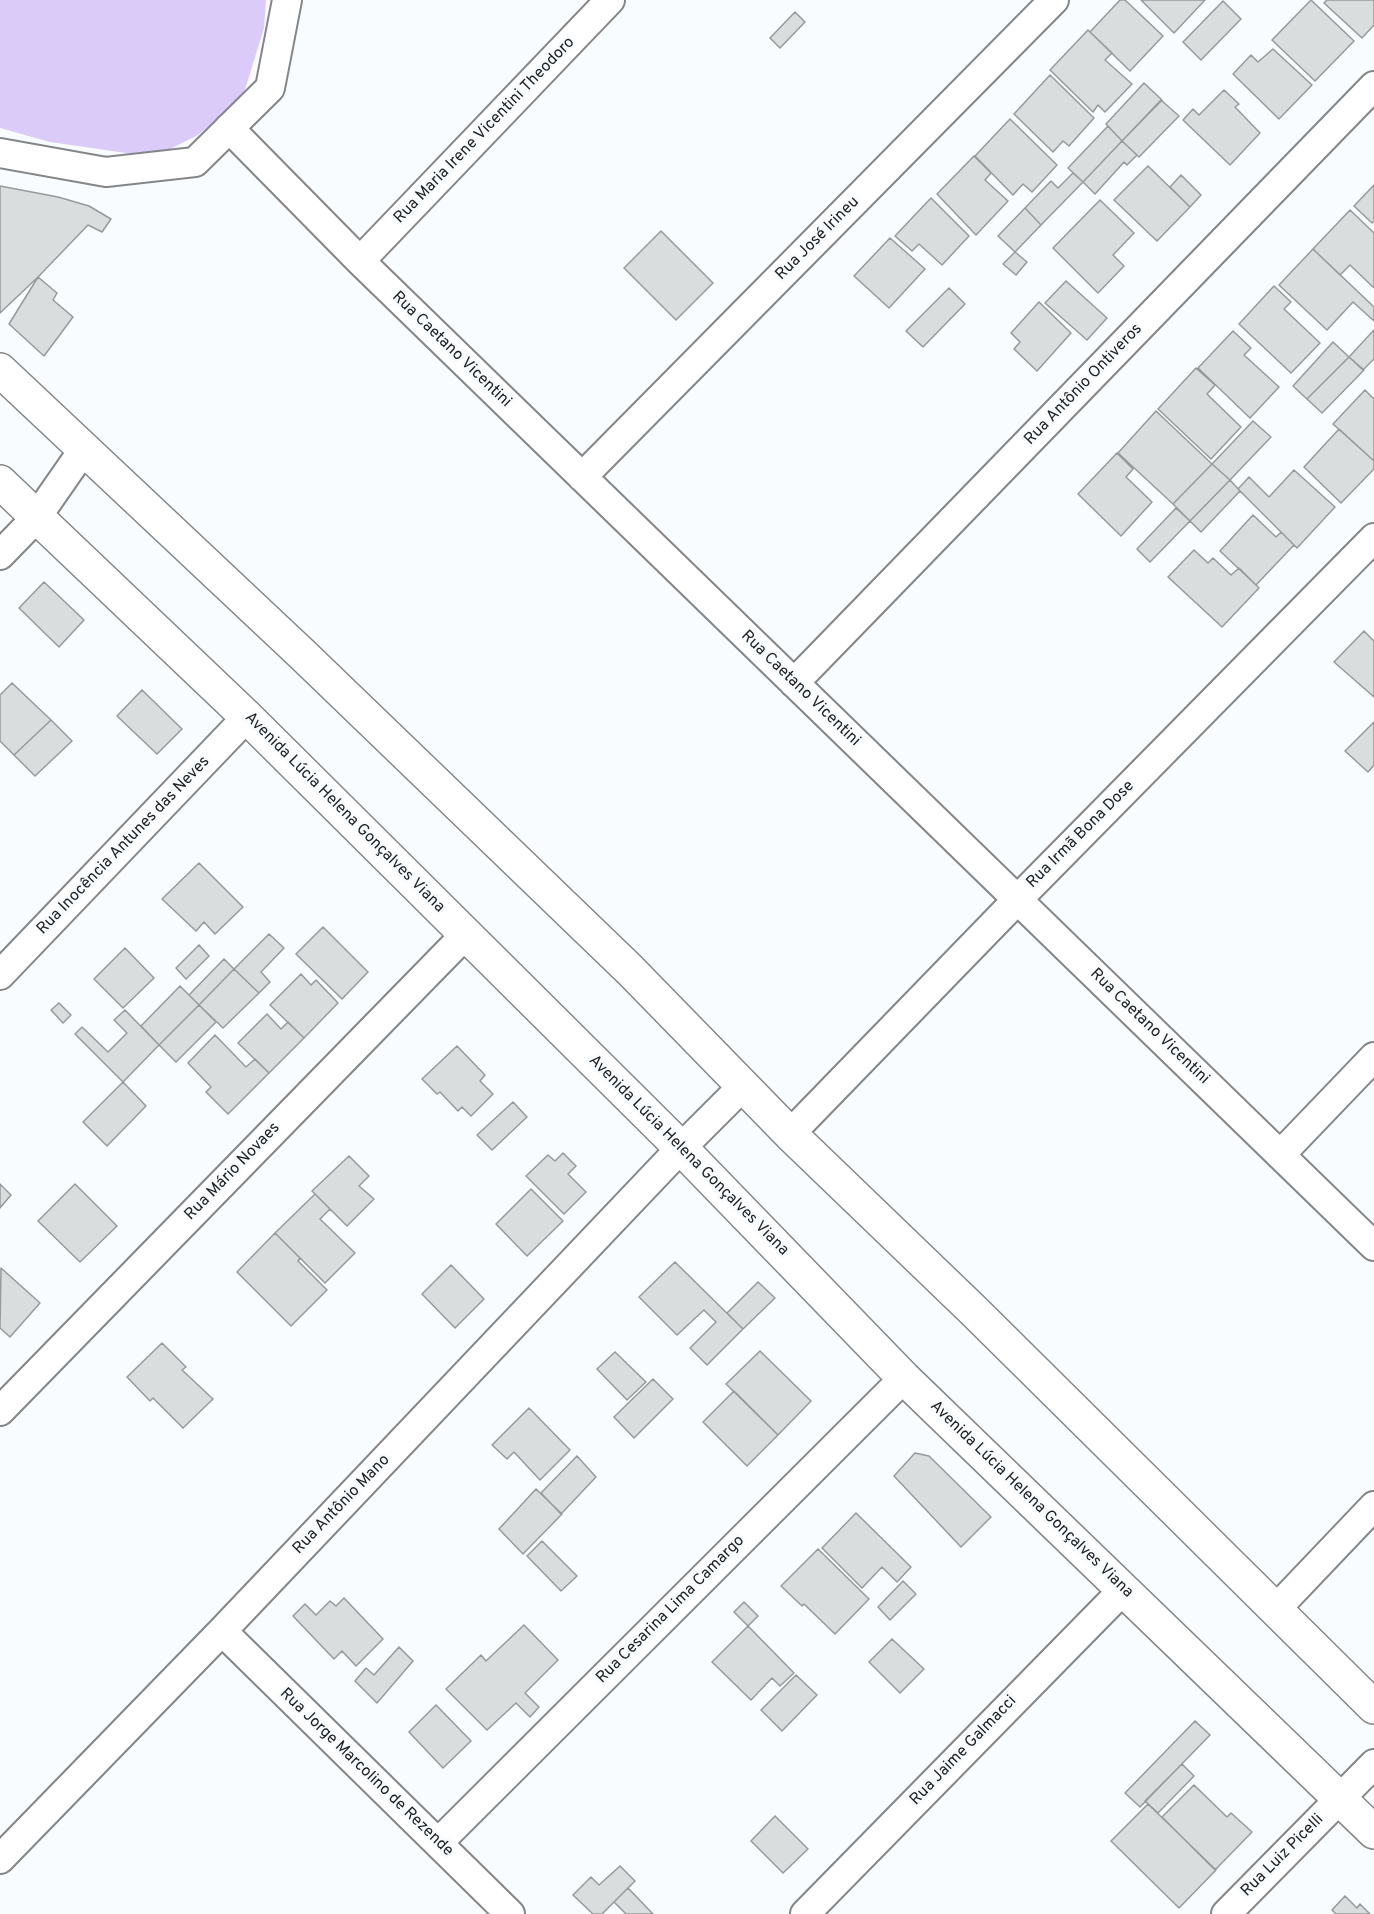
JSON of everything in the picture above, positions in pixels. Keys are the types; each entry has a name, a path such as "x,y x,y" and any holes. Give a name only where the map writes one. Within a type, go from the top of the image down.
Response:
{"street":[{"path":"0,153 106,172 195,162 270,88 287,0"},
{"name":"Rua Maria Irene Vicentini Theodoro","path":"360,261 610,0"},
{"name":"Rua José Irineu","path":"582,477 1054,0"},
{"name":"Rua Antônio Ontiveros","path":"794,683 1374,86"},
{"name":"Rua Caetano Vicentini","path":"230,128 360,261 1374,1246"},
{"path":"0,370 302,654 630,970 790,1134 975,1312 1374,1707"},
{"path":"0,555 36,518 84,449"},
{"name":"Avenida Lúcia Helena Gonçalves Viana","path":"0,482 248,717 681,1148 904,1378 1374,1832"},
{"name":"Rua Irmã Bona Dose","path":"790,1134 1374,538"},
{"name":"Rua Inocência Antunes das Neves","path":"0,975 248,717"},
{"name":"Rua Mário Novaes","path":"0,1411 466,934"},
{"path":"1280,1155 1374,1058"},
{"name":"Rua Antônio Mano","path":"0,1858 222,1631 742,1086"},
{"name":"Rua Cesarina Lima Camargo","path":"438,1843 904,1378"},
{"path":"1275,1610 1374,1506"},
{"name":"Rua Jaime Galmacci","path":"805,1914 1124,1589"},
{"name":"Rua Jorge Marcolino de Rezende","path":"222,1631 510,1914"},
{"name":"Rua Luiz Picelli","path":"1226,1914 1374,1764"}],"shaded area":[{"path":"0,0 266,0 264,28 243,96 198,135 154,157 50,142 0,128"}],"building":[{"path":"1120,0 1125,0 1163,36 1130,71 1090,32"},
{"path":"1141,0 1205,0 1174,33"},
{"path":"1311,0 1354,41 1315,81 1272,40"},
{"path":"1327,0 1374,0 1374,25 1362,38 1324,3"},
{"path":"1223,1 1241,19 1201,60 1183,42"},
{"path":"795,12 805,22 780,48 770,38"},
{"path":"1088,30 1112,53 1105,60 1132,84 1105,112 1098,105 1093,112 1050,70"},
{"path":"1273,49 1312,85 1279,119 1233,74 1251,55 1258,62"},
{"path":"1050,75 1094,118 1069,146 1063,141 1053,152 1014,114"},
{"path":"1144,83 1162,100 1122,141 1106,124"},
{"path":"1224,90 1239,104 1235,107 1260,133 1230,165 1183,120 1193,109 1199,115"},
{"path":"1161,100 1179,116 1139,157 1122,141"},
{"path":"1010,119 1057,165 1032,192 1023,184 1013,195 975,156"},
{"path":"1108,126 1122,141 1083,182 1068,168"},
{"path":"1122,141 1137,155 1127,165 1124,162 1095,194 1083,182"},
{"path":"974,156 991,173 985,180 1008,201 976,235 937,194"},
{"path":"1148,166 1190,207 1157,241 1114,200"},
{"path":"1073,173 1083,182 1041,225 1025,208 1051,181 1058,188"},
{"path":"1181,175 1201,195 1190,207 1170,187"},
{"path":"1374,185 1374,221 1372,223 1354,206"},
{"path":"0,186 58,197 89,206 111,219 102,232 88,225 0,313"},
{"path":"931,198 969,236 942,265 919,244 912,251 895,236"},
{"path":"1100,200 1134,233 1113,255 1124,266 1098,293 1053,248"},
{"path":"1025,208 1041,225 1015,252 998,236"},
{"path":"1350,210 1374,233 1374,288 1350,265 1340,275 1313,249"},
{"path":"661,231 713,283 676,320 624,268"},
{"path":"890,238 925,269 889,308 854,276"},
{"path":"1313,249 1374,307 1374,321 1353,302 1327,330 1279,285"},
{"path":"1015,252 1027,262 1016,275 1003,264"},
{"path":"38,277 57,293 53,300 73,317 44,356 9,324"},
{"path":"1066,281 1107,318 1087,340 1045,303"},
{"path":"1274,286 1291,302 1284,309 1320,343 1291,373 1239,324"},
{"path":"949,288 965,304 923,347 906,331"},
{"path":"1039,302 1071,333 1037,371 1014,349 1020,342 1011,333"},
{"path":"1374,330 1374,359 1363,370 1349,357"},
{"path":"1233,331 1251,348 1244,355 1279,387 1250,418 1198,368"},
{"path":"1333,342 1349,357 1307,399 1293,386"},
{"path":"1349,357 1364,370 1322,413 1307,399"},
{"path":"1196,368 1215,385 1207,394 1241,427 1211,459 1158,409"},
{"path":"1365,390 1374,399 1374,461 1333,424"},
{"path":"1156,411 1212,464 1173,504 1118,453"},
{"path":"1253,421 1271,437 1230,480 1212,464"},
{"path":"1339,429 1374,461 1374,469 1341,503 1304,467"},
{"path":"1117,453 1133,469 1126,477 1152,502 1121,536 1078,494"},
{"path":"1212,464 1230,480 1190,521 1173,504"},
{"path":"1294,470 1335,507 1297,548 1238,489 1249,477 1269,497"},
{"path":"1230,480 1240,491 1201,532 1190,521"},
{"path":"1176,508 1190,521 1150,562 1137,549"},
{"path":"1253,515 1276,537 1281,532 1294,545 1256,585 1220,551"},
{"path":"1194,550 1208,563 1213,558 1231,575 1239,568 1259,588 1222,627 1168,577"},
{"path":"44,582 84,620 59,647 19,608"},
{"path":"1364,631 1374,641 1374,697 1334,662"},
{"path":"12,683 51,720 14,755 0,741 0,695"},
{"path":"142,690 182,729 157,754 117,716"},
{"path":"51,720 72,741 35,776 14,755"},
{"path":"1374,722 1374,765 1368,772 1345,751"},
{"path":"199,863 243,907 215,934 204,922 196,931 162,899"},
{"path":"323,927 368,972 342,999 296,954"},
{"path":"269,934 284,948 261,972 270,982 259,993 234,969"},
{"path":"199,945 209,956 186,979 176,968"},
{"path":"125,948 154,978 123,1008 94,979"},
{"path":"224,959 234,969 199,1005 189,995"},
{"path":"234,969 259,993 223,1028 199,1005"},
{"path":"301,974 311,985 316,980 338,1003 304,1038 270,1005"},
{"path":"180,986 199,1005 159,1045 141,1026"},
{"path":"59,1003 71,1015 63,1023 51,1010"},
{"path":"199,1005 216,1022 176,1062 159,1045"},
{"path":"125,1010 159,1045 123,1082 75,1034 82,1027 108,1052 127,1033 114,1020"},
{"path":"267,1014 281,1029 288,1022 304,1038 269,1073 238,1043"},
{"path":"215,1035 246,1067 255,1059 269,1073 228,1114 206,1092 211,1087 188,1063"},
{"path":"457,1046 485,1075 480,1081 493,1094 471,1116 462,1107 458,1111 440,1092 437,1094 422,1079"},
{"path":"123,1082 146,1106 107,1146 83,1122"},
{"path":"513,1102 527,1117 492,1150 477,1135"},
{"path":"563,1153 576,1166 568,1174 586,1192 564,1214 526,1176 548,1155 555,1161"},
{"path":"349,1156 369,1176 359,1186 374,1199 347,1226 312,1191"},
{"path":"0,1184 11,1195 0,1208"},
{"path":"75,1184 117,1226 80,1262 38,1221"},
{"path":"531,1189 563,1221 527,1256 496,1224"},
{"path":"315,1194 330,1209 320,1219 355,1253 325,1283 275,1233"},
{"path":"275,1233 300,1258 298,1261 327,1290 291,1326 237,1272"},
{"path":"675,1262 743,1329 707,1365 690,1348 716,1322 704,1310 677,1335 639,1297"},
{"path":"451,1265 484,1299 455,1328 422,1294"},
{"path":"1,1268 40,1303 10,1337 0,1328"},
{"path":"758,1282 775,1298 743,1329 727,1313"},
{"path":"162,1343 186,1367 182,1370 213,1399 183,1428 153,1398 150,1401 127,1377"},
{"path":"760,1351 811,1401 778,1435 726,1384"},
{"path":"615,1352 646,1382 627,1400 597,1369"},
{"path":"653,1379 673,1399 634,1438 614,1417"},
{"path":"734,1391 778,1435 747,1466 703,1422"},
{"path":"529,1408 570,1450 540,1480 514,1452 507,1459 492,1445"},
{"path":"915,1453 929,1456 991,1517 961,1547 894,1476"},
{"path":"577,1456 596,1477 561,1514 541,1493"},
{"path":"536,1489 562,1514 523,1554 499,1529"},
{"path":"856,1513 911,1567 897,1582 882,1567 862,1588 822,1548"},
{"path":"542,1541 577,1576 561,1591 527,1556"},
{"path":"818,1549 869,1599 835,1634 804,1604 802,1606 781,1586"},
{"path":"903,1581 916,1594 890,1620 878,1607"},
{"path":"344,1598 383,1639 356,1666 342,1651 334,1659 293,1616 305,1604 316,1615 330,1601 336,1606"},
{"path":"744,1602 758,1616 748,1626 734,1612"},
{"path":"524,1625 558,1660 525,1693 539,1707 530,1717 516,1703 487,1730 446,1689 481,1655 486,1661"},
{"path":"748,1626 794,1673 780,1686 772,1678 751,1700 712,1662"},
{"path":"892,1639 924,1669 900,1693 869,1662"},
{"path":"399,1647 413,1661 377,1703 355,1681 366,1668 374,1675"},
{"path":"796,1675 817,1695 782,1731 761,1710"},
{"path":"436,1705 471,1741 443,1768 409,1732"},
{"path":"1195,1721 1210,1735 1140,1807 1125,1793"},
{"path":"1182,1764 1194,1776 1158,1813 1145,1801"},
{"path":"1194,1785 1227,1817 1231,1813 1252,1832 1215,1870 1162,1817"},
{"path":"1148,1804 1216,1870 1179,1908 1111,1841"},
{"path":"775,1816 808,1849 783,1873 751,1841"},
{"path":"620,1866 635,1881 602,1914 593,1914 573,1895 591,1877 599,1885"},
{"path":"628,1888 653,1914 626,1914 614,1902"},
{"path":"1345,1896 1357,1908 1360,1904 1370,1914 1336,1914 1332,1910"}]}
